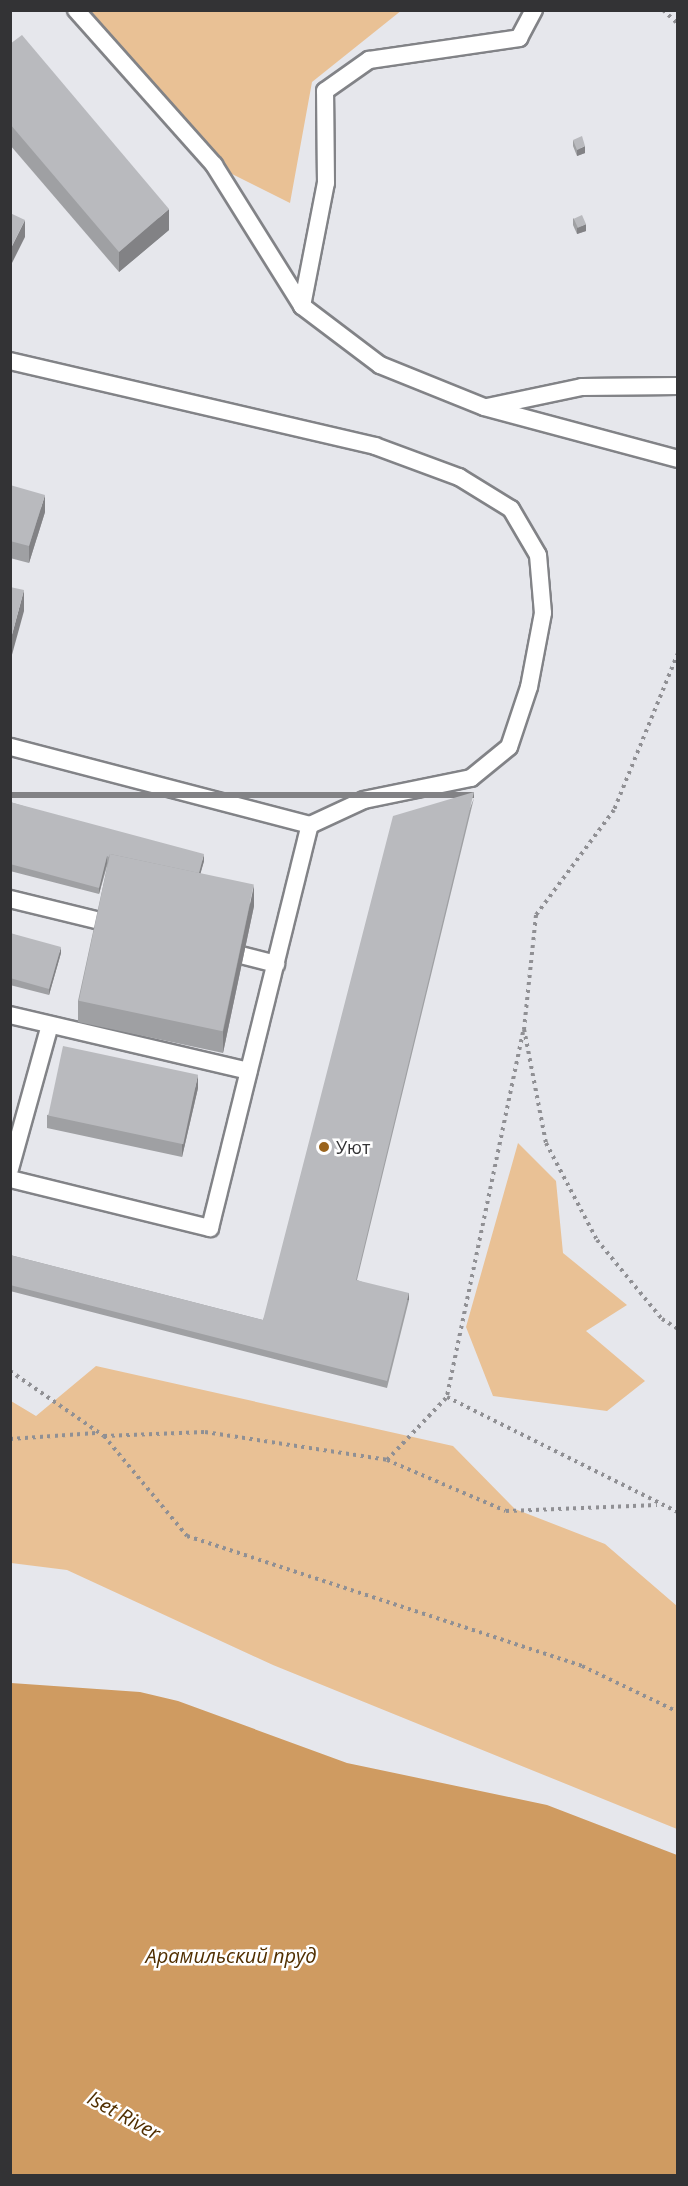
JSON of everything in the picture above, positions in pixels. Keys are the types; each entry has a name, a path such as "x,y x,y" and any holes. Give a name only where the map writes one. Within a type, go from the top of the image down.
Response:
{"lane":[{"path":"76,10 214,165 302,306 380,365 483,407 678,459"},
{"path":"302,306 326,183 325,92 369,60 519,38 534,10"},
{"path":"10,361 375,446 459,477 511,509 538,555 543,613 529,687 509,747 471,778 364,800 310,825 10,747"},
{"path":"483,407 582,387 678,386"},
{"path":"10,1179 210,1228 310,825"},
{"path":"10,898 137,930"},
{"path":"207,947 276,964"},
{"path":"10,1016 249,1071"},
{"path":"10,1169 50,1025"}],"path":[{"path":"663,10 678,24"},
{"path":"387,1460 447,1397 524,1029 536,915 614,810 678,653"},
{"path":"524,1029 546,1143 597,1240 662,1319 678,1329"},
{"path":"10,1371 104,1436 187,1536 582,1666 678,1712"},
{"path":"447,1397 678,1512"},
{"path":"10,1439 98,1432"},
{"path":"104,1436 205,1432 387,1460 506,1510 660,1505"}],"shaded area":[{"path":"402,10 312,82 290,203 214,165 76,11"},
{"path":"518,1143 556,1181 563,1253 627,1305 586,1331 645,1381 607,1411 493,1396 466,1327"},
{"path":"96,1366 453,1446 515,1509 605,1544 677,1606 677,1829 273,1665 67,1570 11,1563 11,1401 36,1416"}],"water":[{"name":"Арамильский пруд","path":"11,1683 140,1692 178,1701 347,1763 547,1805 677,1855 677,2175 11,2175"}],"building":[{"path":"22,35 169,209 119,252 10,124 10,44"},
{"path":"582,136 585,146 577,150 573,140"},
{"path":"10,213 25,220 10,250"},
{"path":"582,215 586,224 578,228 574,219"},
{"path":"10,485 45,495 29,546 10,541"},
{"path":"10,587 24,590 10,642"},
{"path":"474,792 356,1280 409,1293 387,1381 10,1285 10,1255 263,1320 393,816"},
{"path":"10,802 204,854 199,873 110,854 109,857 107,856 99,888 10,864"},
{"path":"110,854 254,885 223,1031 79,1001"},
{"path":"10,933 61,947 49,989 10,978"},
{"path":"63,1046 198,1075 183,1144 48,1115"}],"place":[{"name":"Уют","path":"324,1147"}],"water label":[{"name":"Iset River","path":"124,2115"}]}
